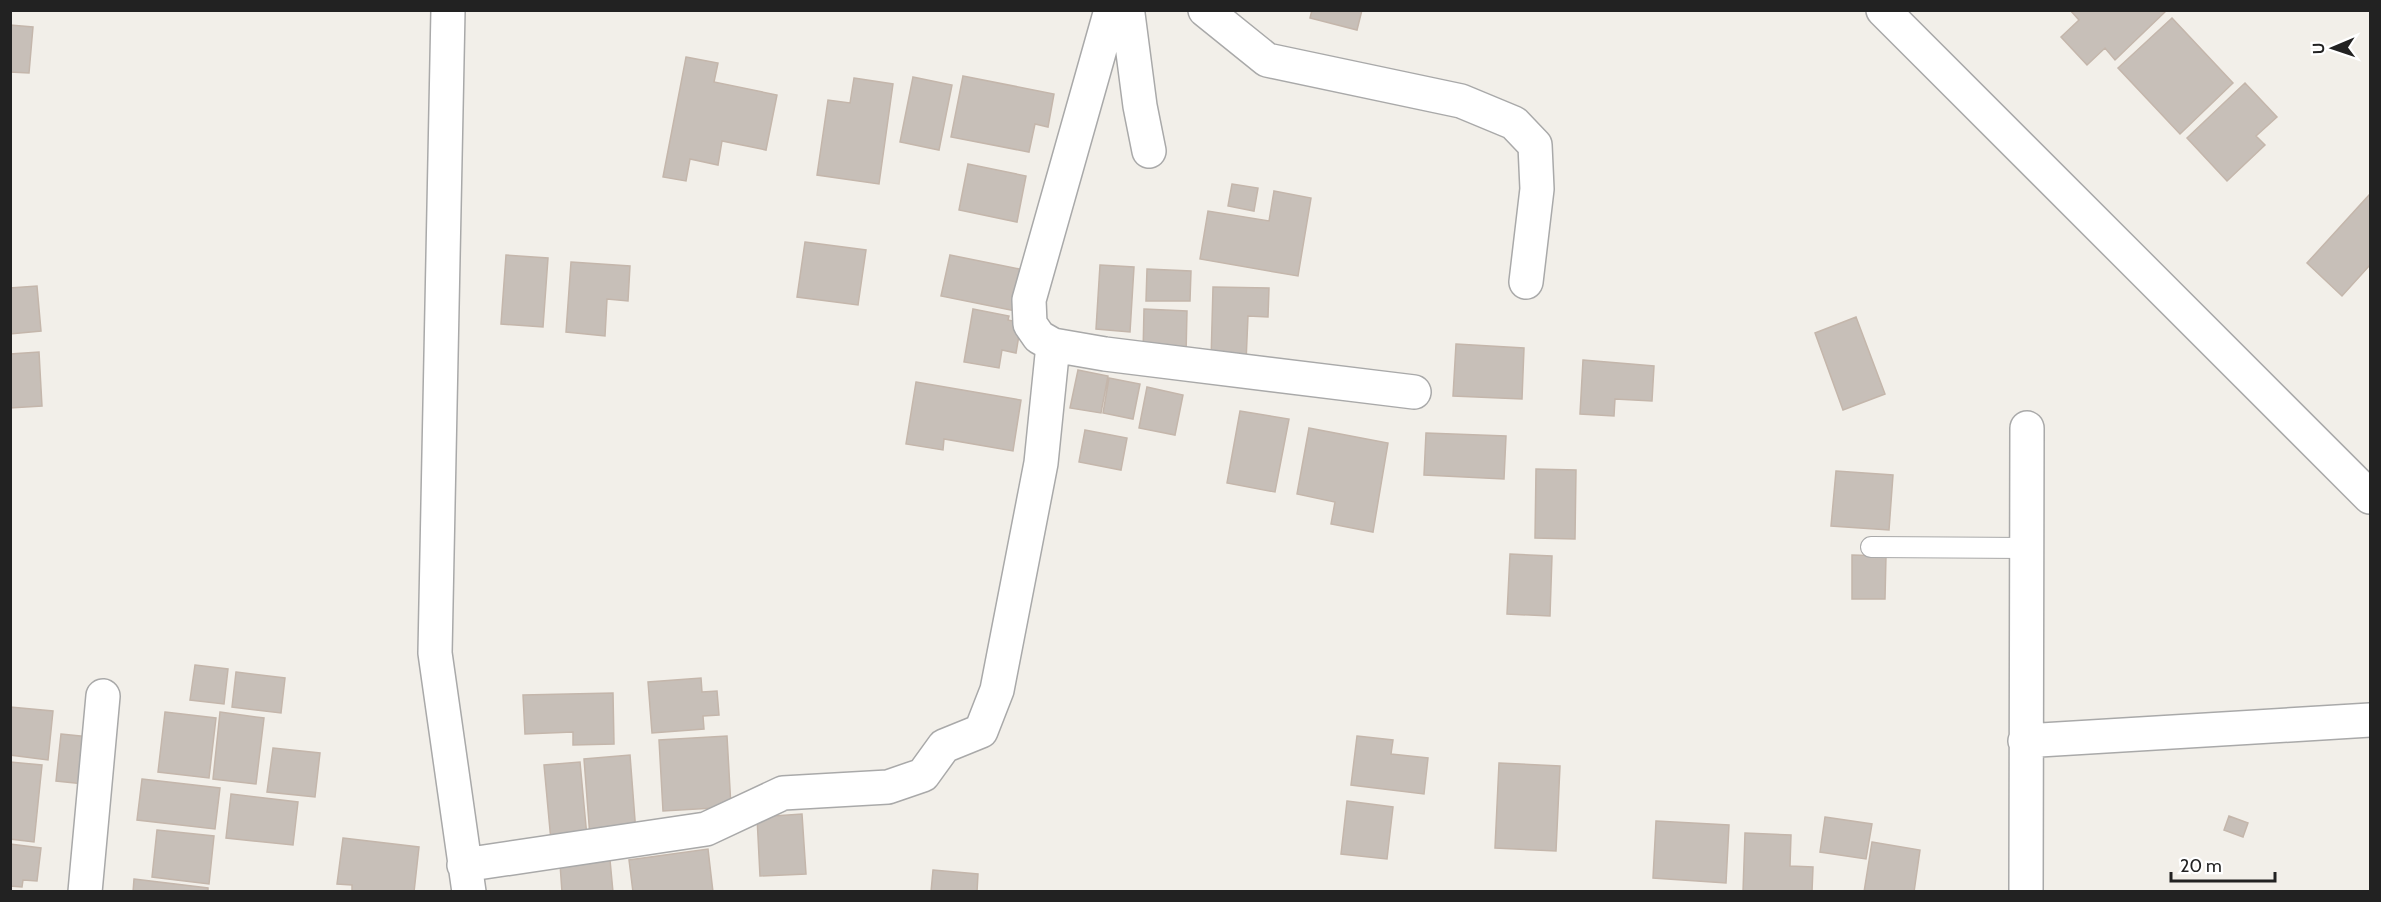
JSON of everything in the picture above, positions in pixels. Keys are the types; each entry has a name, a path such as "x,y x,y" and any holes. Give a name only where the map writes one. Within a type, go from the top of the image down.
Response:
{"street":[{"path":"448,10 435,653 466,878 706,829 783,793 888,787 923,775 944,746 981,731 998,690 1039,475 1053,345"},
{"path":"1111,10 1029,300 1030,324 1039,337 1053,345 1105,354 1414,392"},
{"path":"1125,10 1128,14 1140,106 1149,151"},
{"path":"1205,10 1267,60 1461,101 1514,123 1535,145 1536,189 1526,282"},
{"path":"1882,10 2370,497"},
{"path":"2026,891 2027,428"},
{"path":"85,891 103,696"},
{"path":"2025,741 2370,720"}],"lane":[{"path":"1871,547 2026,548"}],"building":[{"path":"1312,10 1362,10 1357,30 1310,18"},
{"path":"2070,10 2167,10 2115,60 2105,48 2087,65 2061,37 2079,20"},
{"path":"2172,18 2233,83 2180,134 2118,68"},
{"path":"10,25 33,27 29,73 10,72"},
{"path":"686,57 718,63 714,82 777,95 766,150 722,141 718,165 690,159 686,181 663,177"},
{"path":"963,76 1054,94 1048,127 1035,124 1029,152 951,137"},
{"path":"913,77 952,85 939,150 900,142"},
{"path":"854,78 893,84 879,184 817,175 828,100 850,103"},
{"path":"2245,83 2277,117 2256,136 2265,145 2227,181 2187,138"},
{"path":"968,164 1026,176 1017,222 959,210"},
{"path":"1232,184 1258,188 1254,211 1228,206"},
{"path":"1274,191 1311,198 1298,276 1200,259 1208,211 1269,221"},
{"path":"2370,194 2370,265 2342,296 2307,263"},
{"path":"805,242 866,250 858,305 797,297"},
{"path":"506,255 548,258 543,327 501,324"},
{"path":"950,255 1029,271 1021,312 941,296"},
{"path":"571,262 630,266 628,301 607,299 605,336 566,332"},
{"path":"1100,265 1134,267 1130,332 1096,329"},
{"path":"1147,269 1191,271 1190,301 1146,301"},
{"path":"37,286 41,331 10,334 10,288"},
{"path":"1213,287 1269,288 1268,317 1248,316 1246,362 1211,361"},
{"path":"973,309 1009,316 1008,320 1021,323 1016,353 1002,350 999,368 964,362"},
{"path":"1144,309 1187,311 1186,355 1143,354"},
{"path":"1856,317 1885,394 1843,410 1815,333"},
{"path":"1456,344 1524,348 1522,399 1453,396"},
{"path":"39,352 42,406 10,408 10,354"},
{"path":"1583,360 1654,366 1652,401 1615,399 1614,416 1580,414"},
{"path":"1078,370 1108,376 1101,413 1070,408"},
{"path":"1109,378 1140,384 1133,419 1103,413"},
{"path":"916,382 1021,400 1013,451 944,439 943,450 906,444"},
{"path":"1147,387 1183,395 1175,435 1139,428"},
{"path":"1240,411 1289,419 1275,492 1227,483"},
{"path":"1309,428 1388,443 1373,532 1331,524 1335,502 1297,494"},
{"path":"1085,430 1127,438 1121,470 1079,462"},
{"path":"1426,433 1506,436 1504,479 1424,475"},
{"path":"1536,469 1576,470 1575,539 1535,538"},
{"path":"1836,471 1893,475 1889,530 1831,526"},
{"path":"1510,554 1552,556 1550,616 1507,614"},
{"path":"1852,555 1886,556 1885,599 1852,599"},
{"path":"195,665 228,669 224,704 190,700"},
{"path":"236,672 285,678 281,713 232,707"},
{"path":"701,678 702,692 717,691 719,715 703,716 704,729 652,733 648,682"},
{"path":"613,693 614,744 573,745 573,732 525,734 523,695"},
{"path":"10,707 53,711 48,760 10,755"},
{"path":"165,712 216,718 209,778 158,772"},
{"path":"220,712 264,718 256,784 213,779"},
{"path":"61,734 90,737 84,784 56,781"},
{"path":"727,736 731,807 663,811 659,740"},
{"path":"1357,736 1393,740 1391,754 1428,758 1424,794 1351,785"},
{"path":"273,748 320,753 315,797 267,792"},
{"path":"630,755 636,833 590,837 584,759"},
{"path":"10,762 42,765 34,842 10,839"},
{"path":"580,762 587,837 551,841 544,765"},
{"path":"1499,763 1560,766 1556,851 1495,848"},
{"path":"142,779 220,788 215,829 137,820"},
{"path":"231,794 298,802 293,845 226,838"},
{"path":"1347,801 1393,807 1387,859 1341,854"},
{"path":"802,814 806,874 760,876 757,817"},
{"path":"2229,816 2248,823 2243,837 2224,830"},
{"path":"1825,817 1872,824 1866,859 1820,852"},
{"path":"1656,821 1729,825 1726,883 1653,878"},
{"path":"157,830 214,836 209,884 152,877"},
{"path":"1745,833 1791,835 1790,866 1813,867 1812,892 1743,892"},
{"path":"343,838 419,847 414,892 352,892 352,885 337,884"},
{"path":"1872,842 1920,850 1914,892 1864,892"},
{"path":"10,844 41,848 37,881 23,880 22,887 10,886"},
{"path":"708,849 713,892 633,892 629,860"},
{"path":"610,860 613,892 562,892 560,864"},
{"path":"933,870 978,874 977,892 931,892"},
{"path":"134,879 208,888 208,892 133,892"}]}
